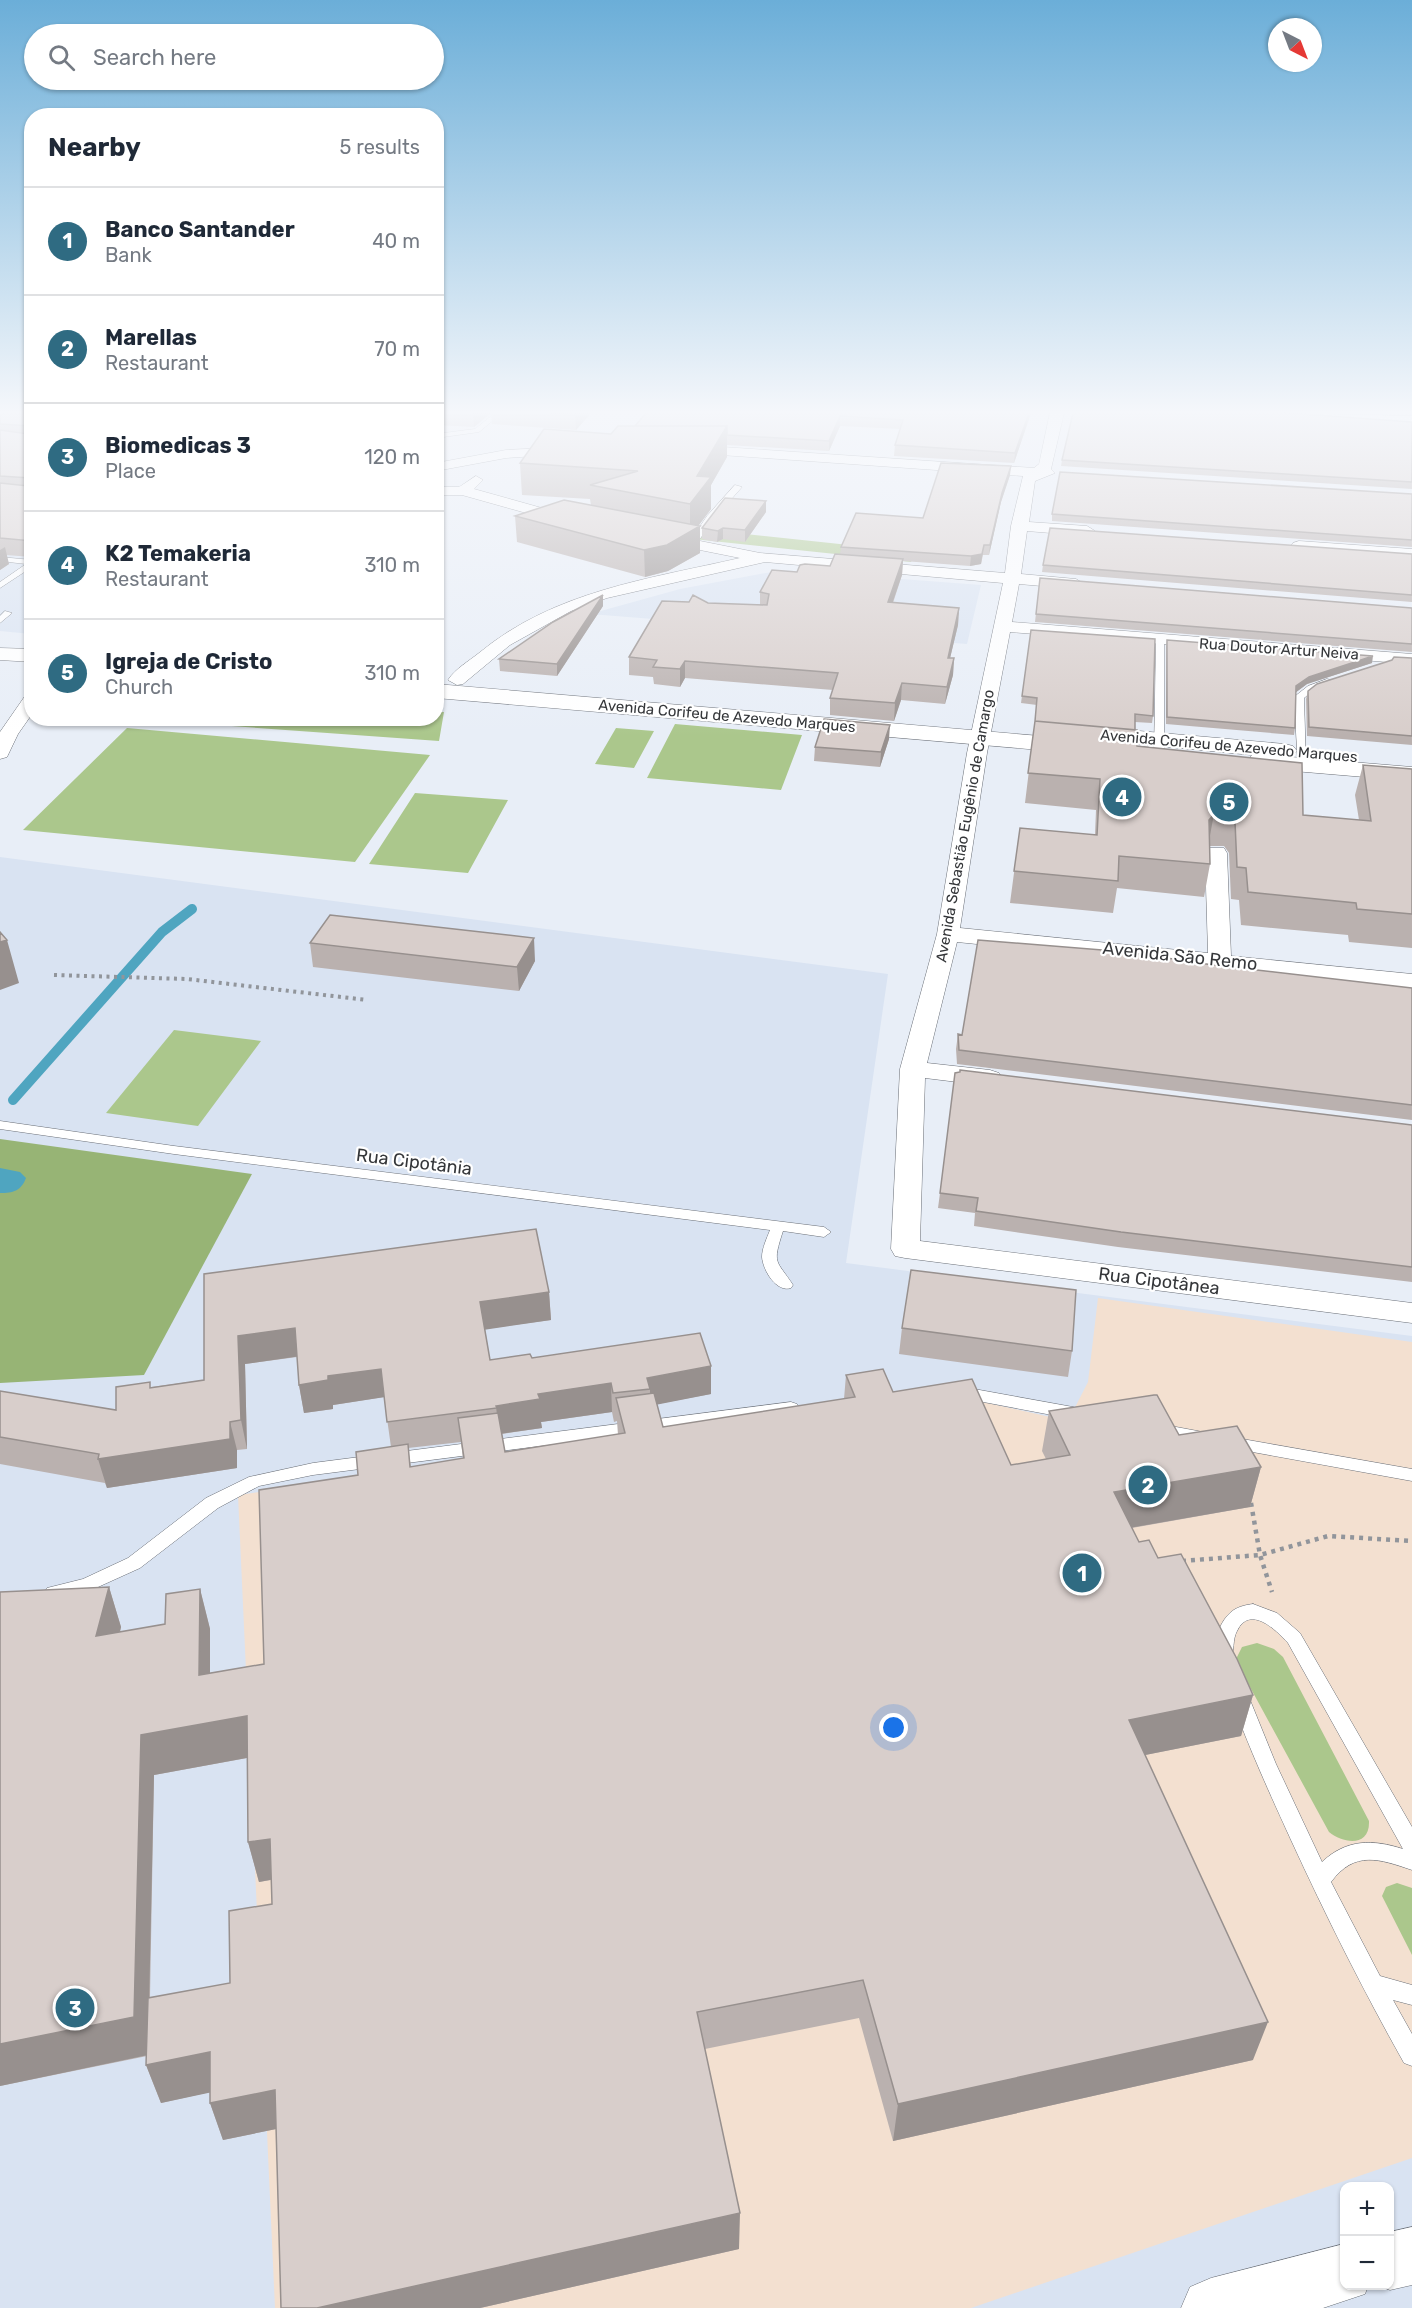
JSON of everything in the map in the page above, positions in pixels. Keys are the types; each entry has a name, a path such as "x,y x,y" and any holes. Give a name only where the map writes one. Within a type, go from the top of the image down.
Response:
{"main road":[{"path":"0,642 24,644"},
{"path":"0,654 24,656"},
{"name":"Avenida Corifeu de Azevedo Marques","path":"444,681 1301,758 1412,761"},
{"name":"Avenida Corifeu de Azevedo Marques","path":"444,692 981,731"},
{"name":"Avenida Corifeu de Azevedo Marques","path":"1301,758 1412,774"},
{"path":"1394,2260 1412,2256"},
{"path":"1211,2308 1340,2274"}],"street":[{"path":"576,521 581,522"},
{"name":"Avenida Sebastião Eugênio de Camargo","path":"905,1249 913,1069 948,934 981,731 1012,579 1020,521"},
{"path":"1019,526 1103,532"},
{"path":"647,535 765,557 1089,585"},
{"path":"1281,544 1412,554"},
{"path":"444,680 504,641 565,607 602,594 765,557"},
{"name":"Rua Doutor Artur Neiva","path":"1003,626 1160,639 1381,662 1412,659"},
{"path":"0,753 8,734 24,711"},
{"path":"1216,853 1220,960"},
{"name":"Avenida São Remo","path":"948,934 1412,981"},
{"path":"913,1069 1019,1082"},
{"name":"Rua Cipotânea","path":"905,1249 1412,1313"}],"lane":[{"path":"692,544 708,521"},
{"path":"0,559 24,561"},
{"path":"0,586 24,568"},
{"path":"0,620 8,613"},
{"path":"1159,746 1160,639"},
{"path":"1301,758 1299,697 1311,688 1342,677"},
{"name":"Rua Cipotânia","path":"0,1125 174,1150 824,1232"},
{"path":"778,1226 768,1263 772,1272 786,1285"},
{"path":"952,1391 1094,1417"},
{"path":"38,1597 87,1585 134,1563 212,1503 255,1481 312,1469 802,1406"},
{"path":"1141,1426 1412,1474"},
{"path":"1412,1846 1294,1638 1280,1621 1252,1610 1234,1620 1228,1629 1223,1652 1254,1737 1320,1881 1371,1984 1412,2055"},
{"path":"1320,1881 1330,1865 1344,1854 1359,1850 1381,1851 1412,1861"},
{"path":"1371,1984 1412,1995"}],"path":[{"path":"54,975 187,979 367,1000"},
{"path":"1250,1498 1260,1555 1280,1621"},
{"path":"1179,1561 1260,1555 1328,1536 1412,1541"}],"shaded area":[{"path":"0,521 24,521 24,633 0,631"},
{"path":"782,570 981,585 967,644 590,614 680,589"},
{"path":"0,857 888,974 846,1263 1412,1336 1412,2308 0,2308"},
{"path":"1098,1298 1412,1342 1412,2158 971,2308 275,2308 238,1495 952,1395 1068,1421 1088,1382"}],"green space":[{"path":"690,528 915,552 911,562 684,538"},
{"path":"675,724 802,735 781,790 647,778"},
{"path":"231,726 442,726 439,741"},
{"path":"127,728 430,755 355,862 23,830"},
{"path":"616,728 654,731 634,768 595,764"},
{"path":"415,793 508,800 468,873 369,864"},
{"path":"174,1030 261,1041 198,1126 106,1113"},
{"path":"0,1139 252,1174 144,1375 0,1383"},
{"path":"1257,1643 1274,1649 1283,1657 1369,1821 1368,1829 1361,1839 1349,1841 1329,1832 1238,1665 1236,1659 1242,1647"},
{"path":"1397,1883 1412,1888 1412,1955 1382,1896 1386,1887"}],"water":[{"path":"0,1168 20,1172 26,1178 22,1186 13,1192 0,1193"}],"building":[{"path":"0,521 24,521 24,540 0,538"},
{"path":"533,521 672,521 700,526 667,545 644,550"},
{"path":"708,521 752,521 745,530 723,528 718,531 702,528"},
{"path":"853,521 996,521 990,545 984,545 982,554 971,556 841,547"},
{"path":"1145,521 1412,521 1412,540"},
{"path":"1050,528 1412,554 1412,595 1043,565"},
{"path":"835,554 903,559 888,602 959,608 948,658 954,658 947,687 902,683 895,703 830,698 838,673 685,661 680,669 653,667 657,660 629,657 662,601 689,602 693,595 708,603 767,605 769,594 760,592 772,570 797,572 800,565 805,564 830,566"},
{"path":"1040,578 1412,608 1412,644 1036,614"},
{"path":"603,595 557,664 499,659 553,622"},
{"path":"1031,630 1155,639 1153,716 1135,714 1135,730 1035,721 1037,698 1022,696"},
{"path":"1167,640 1373,656 1309,677 1296,686 1295,728 1167,717"},
{"path":"1394,657 1412,658 1412,736 1309,727 1308,691 1317,684 1392,660"},
{"path":"824,719 890,725 881,752 815,747"},
{"path":"1035,721 1137,730 1137,746 1302,763 1303,815 1371,821 1363,765 1412,769 1412,914 1357,909 1356,903 1248,892 1246,868 1237,867 1235,822 1230,814 1214,814 1209,820 1210,864 1119,856 1118,881 1014,871 1020,828 1097,835 1100,779 1028,773"},
{"path":"330,915 534,938 517,967 310,943"},
{"path":"0,932 7,940 0,942"},
{"path":"978,940 1127,952 1213,965 1412,988 1412,1105 959,1050 958,1034 962,1035"},
{"path":"960,1070 1412,1125 1412,1267 1121,1232 976,1211 978,1198 940,1193 955,1073"},
{"path":"536,1229 549,1292 480,1302 490,1360 530,1354 532,1358 700,1333 711,1366 647,1378 650,1389 613,1393 611,1383 538,1394 540,1399 496,1406 497,1408 387,1422 381,1369 328,1376 328,1380 299,1385 295,1328 238,1336 241,1420 230,1422 230,1439 98,1459 99,1454 0,1437 0,1391 116,1410 116,1387 150,1382 150,1388 204,1380 204,1274"},
{"path":"911,1270 1076,1290 1072,1351 902,1328"},
{"path":"883,1369 893,1392 972,1379 1011,1465 1070,1455 1049,1411 1157,1395 1179,1435 1237,1426 1261,1467 1114,1492 1139,1542 1149,1540 1158,1558 1181,1554 1237,1659 1253,1695 1129,1720 1268,2022 898,2104 863,1980 697,2012 740,2213 317,2308 281,2308 275,2090 210,2103 210,2052 146,2065 148,1998 230,1983 229,1911 272,1904 270,1839 248,1842 247,1716 141,1735 134,2017 0,2044 0,1592 109,1587 96,1636 165,1624 166,1594 200,1589 199,1675 264,1664 259,1490 358,1475 356,1452 408,1444 410,1467 464,1458 458,1418 498,1413 505,1452 625,1433 616,1398 654,1393 663,1427 855,1397 846,1375"}],"waterway":[{"path":"13,1100 162,932 192,909"}],"place":[{"name":"K2 Temakeria","path":"1122,797"},
{"name":"Igreja de Cristo","path":"1229,802"},
{"name":"Marellas","path":"1148,1485"},
{"name":"Banco Santander","path":"1082,1573"},
{"name":"Biomedicas 3","path":"75,2008"}]}
